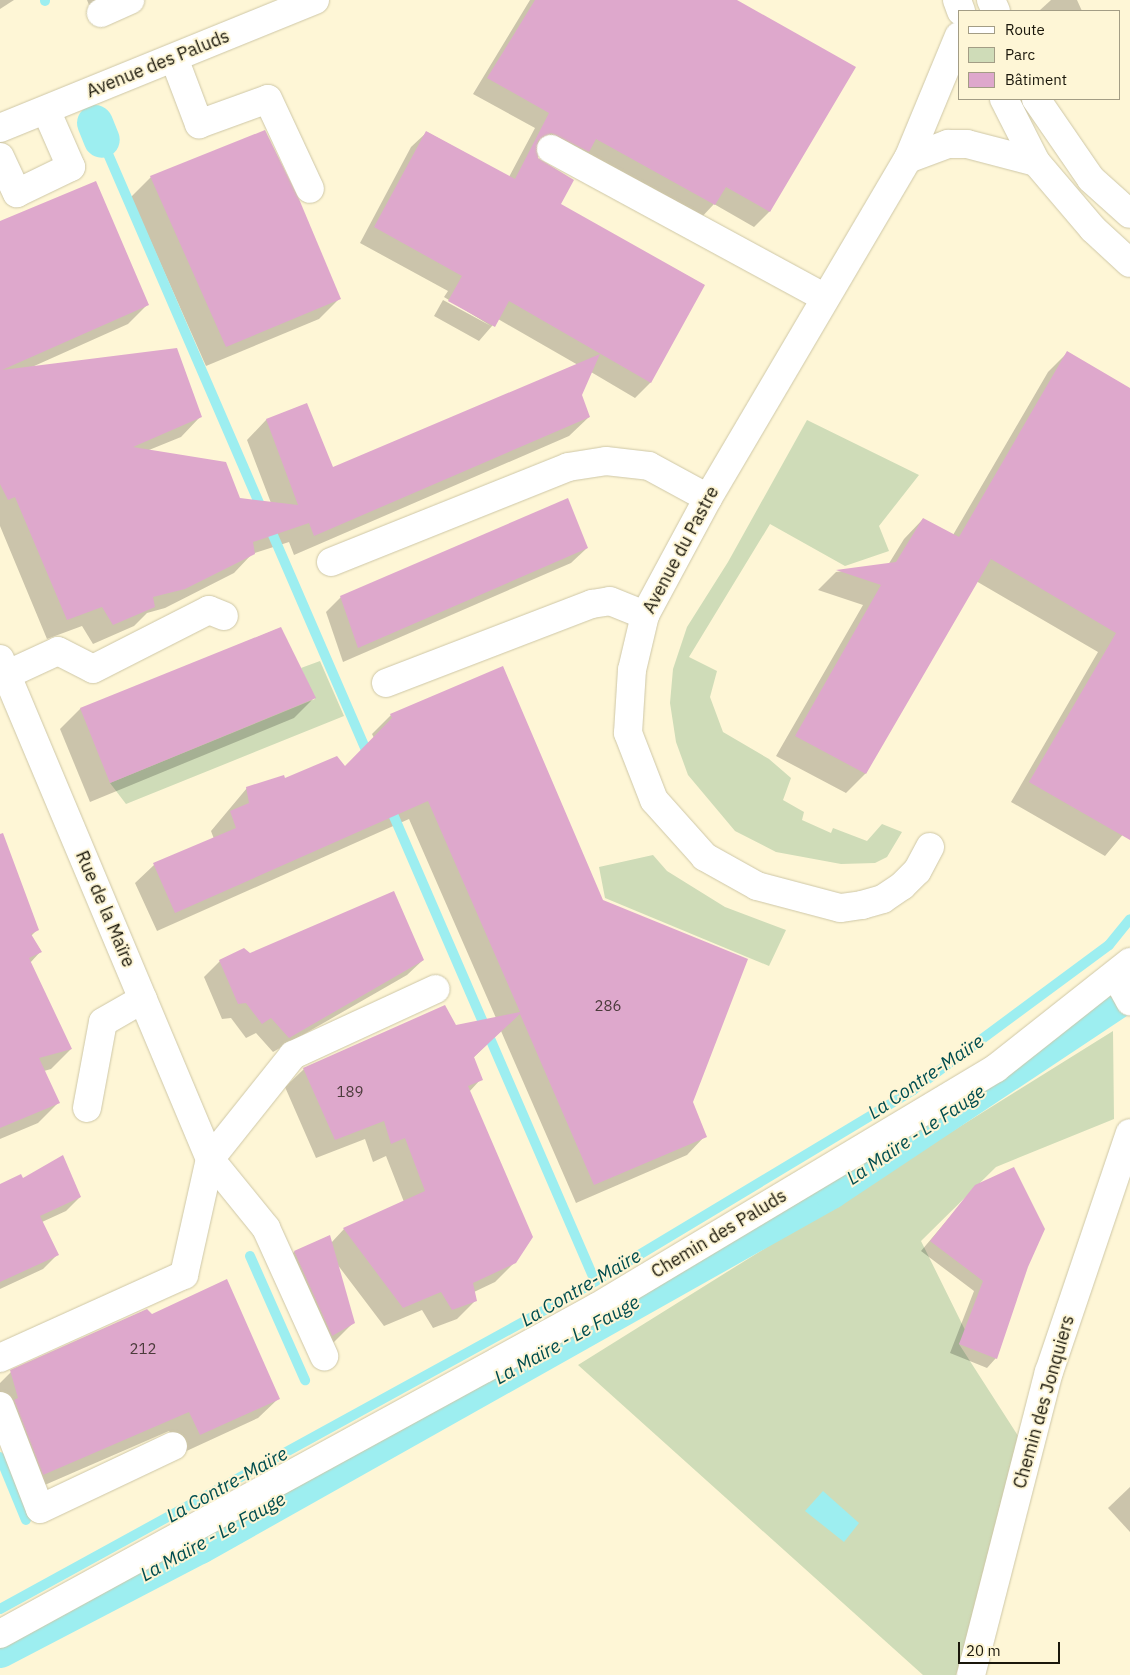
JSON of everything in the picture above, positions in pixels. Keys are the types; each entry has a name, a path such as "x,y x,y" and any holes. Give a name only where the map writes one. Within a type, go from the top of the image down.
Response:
{"street":[{"path":"101,13 130,0"},
{"name":"Avenue des Paluds","path":"0,128 315,0"},
{"name":"Avenue du Pastre","path":"930,847 917,871 902,886 883,899 840,908 757,886 705,857 654,800 628,733 632,670 645,615 708,498 824,298 908,159 958,38"},
{"path":"174,58 199,124 268,99 310,189"},
{"path":"1005,100 1036,162 1093,229 1130,262"},
{"path":"1037,100 1091,179 1130,214"},
{"path":"0,157 17,193 71,167 46,110"},
{"path":"908,159 948,144 967,144 1036,162"},
{"path":"551,149 824,298"},
{"path":"331,562 568,467 606,461 649,466 708,498"},
{"path":"386,683 592,604 610,601 645,615"},
{"path":"3,667 58,651 93,669 209,610 224,616"},
{"name":"Rue de la Maïre","path":"3,667 210,1159 266,1228 324,1356"},
{"path":"1123,969 1130,1001"},
{"name":"Chemin des Paluds","path":"0,1634 605,1302 996,1068 1123,969"},
{"path":"0,1358 184,1275 210,1159 293,1056 436,989"},
{"path":"87,1108 103,1022 143,999"},
{"name":"Chemin des Jonquiers","path":"971,1675 1050,1372 1130,1133"},
{"path":"0,1406 40,1510 172,1446"}],"green space":[{"path":"807,420 919,475 879,526 889,551 845,566 770,524 689,657 717,671 710,697 723,732 769,759 791,778 783,800 804,812 802,820 831,833 833,828 867,841 882,824 902,832 887,857 875,863 841,864 776,852 735,831 688,775 676,742 670,703 673,669 687,627 728,562"},
{"path":"320,661 344,716 126,804 110,783 315,699 301,668"},
{"path":"653,855 667,871 725,907 786,930 769,966 605,898 599,867"},
{"path":"1113,1031 1114,1119 996,1167 921,1241 966,1332 959,1344 1029,1453 956,1675 923,1675 578,1365"}],"water":[{"path":"823,1491 859,1523 844,1542 805,1511"}],"building":[{"path":"535,0 737,0 856,67 770,212 726,187 715,205 596,139 589,152 551,133 538,141 538,158 574,180 561,204 705,285 651,383 509,301 495,327 448,301 462,276 374,227 426,131 515,179 549,113 487,78"},
{"path":"265,130 299,199 341,299 226,347 150,176"},
{"path":"96,181 149,305 2,370 177,348 202,417 133,447 226,462 240,498 298,505 266,419 307,403 333,467 600,354 582,395 590,417 314,536 309,523 253,542 255,554 185,589 153,597 155,607 113,625 102,607 67,620 15,497 8,500 0,484 0,221"},
{"path":"1067,351 1130,388 1130,840 1029,782 1116,633 991,559 866,774 795,736 881,585 836,570 896,562 923,518 959,537"},
{"path":"568,498 588,548 358,648 340,596"},
{"path":"281,627 316,698 110,783 80,708"},
{"path":"503,666 603,900 748,959 693,1102 707,1137 594,1185 520,1014 474,1057 483,1080 468,1086 533,1237 516,1263 473,1283 477,1301 452,1310 441,1292 403,1308 343,1228 425,1191 405,1138 391,1144 384,1121 335,1140 303,1068 445,1005 456,1025 520,1012 428,801 175,913 153,863 236,828 230,811 249,803 246,787 284,775 285,778 337,756 345,766 392,718 390,714"},
{"path":"3,833 39,930 31,934 42,952 29,958 72,1049 39,1058 60,1103 0,1128 0,834"},
{"path":"394,891 424,960 289,1038 271,1018 262,1024 246,1003 238,1004 219,960 244,948 250,953"},
{"path":"63,1155 81,1197 40,1216 59,1255 0,1282 0,1184 21,1174 23,1178"},
{"path":"1014,1167 1045,1229 1028,1267 997,1359 959,1344 983,1281 930,1241 975,1185"},
{"path":"330,1235 355,1323 332,1336 294,1251"},
{"path":"227,1279 280,1399 200,1435 189,1412 43,1475 14,1400 18,1398 10,1370 147,1309 152,1314"}],"waterway":[{"path":"95,123 102,140"},
{"path":"102,140 369,757"},
{"path":"389,805 595,1281"},
{"name":"La Contre-Maïre","path":"0,1609 574,1294 913,1090 1109,945 1130,919"},
{"name":"La Maïre - Le Fauge","path":"0,1650 200,1546 831,1191 1116,1002"},
{"path":"250,1256 305,1380"},
{"path":"0,1457 26,1520"}]}
